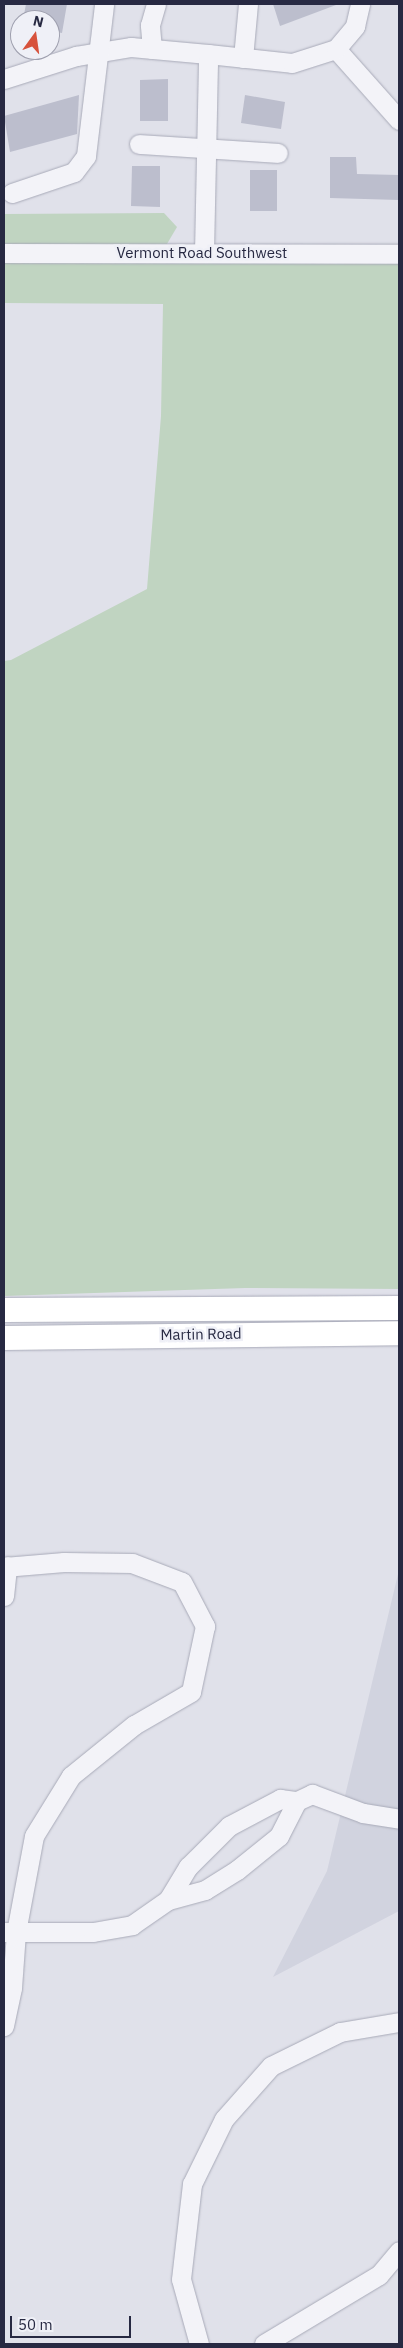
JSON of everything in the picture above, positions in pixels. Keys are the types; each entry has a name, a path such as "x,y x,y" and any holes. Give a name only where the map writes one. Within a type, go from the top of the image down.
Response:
{"main road":[{"name":"Martin Road","path":"4,1310 399,1308"},
{"name":"Martin Road","path":"4,1338 399,1333"}],"street":[{"path":"12,193 74,172 86,156 100,52 104,4"},
{"path":"152,49 150,26 156,4"},
{"path":"243,58 248,4"},
{"path":"4,80 100,52 131,47 292,63 336,49 355,26 360,4"},
{"path":"336,49 399,120"},
{"path":"204,253 208,54"},
{"path":"139,144 278,154"},
{"name":"Vermont Road Southwest","path":"4,253 399,254"},
{"path":"4,1596 5,1566 64,1562 132,1563 182,1582 205,1626 191,1692 134,1725 71,1776 34,1836 10,1932 12,1988 4,2026"},
{"path":"168,1900 188,1867 239,1820 280,1798 297,1801 312,1794 363,1813 399,1819"},
{"path":"10,1932 93,1932 132,1925 168,1900 205,1890 258,1854 279,1836 297,1801"},
{"path":"199,2344 181,2279 192,2184 224,2118 271,2066 340,2032 399,2022"},
{"path":"264,2344 379,2275 399,2251"}],"shaded area":[{"path":"399,1570 399,1911 273,1977 327,1871"}],"green space":[{"path":"164,213 177,227 164,249 4,248 4,214"},
{"path":"4,261 399,261 399,1289 245,1288 4,1296 4,661 11,660 147,589 161,416 163,304 4,303"}],"building":[{"path":"26,4 67,4 62,33 60,33 60,10 25,10"},
{"path":"273,4 336,4 336,5 280,26"},
{"path":"168,79 168,121 140,121 140,80"},
{"path":"79,95 77,134 10,152 4,116"},
{"path":"245,95 285,102 281,129 241,123"},
{"path":"330,157 356,157 357,174 399,175 399,200 330,198"},
{"path":"132,166 160,166 160,207 131,206"},
{"path":"250,170 277,170 277,211 250,211"}]}
